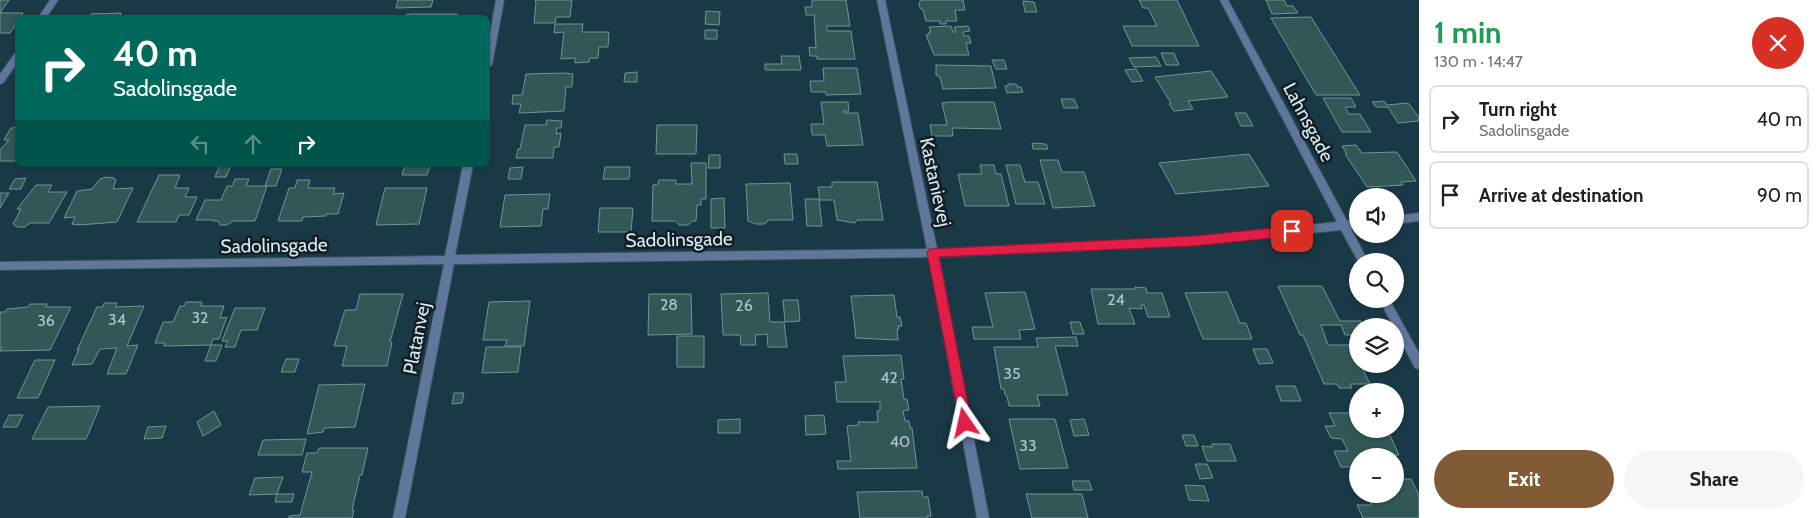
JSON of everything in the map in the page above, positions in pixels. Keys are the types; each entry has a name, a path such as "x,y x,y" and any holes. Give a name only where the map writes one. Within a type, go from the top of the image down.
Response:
{"street":[{"path":"44,15 54,0"},
{"path":"490,54 500,0"},
{"name":"Kastanievej","path":"881,0 933,253 983,518"},
{"name":"Lahnsgade","path":"1224,0 1359,253"},
{"path":"0,81 15,59"},
{"name":"Platanvej","path":"399,518 468,167"},
{"path":"1404,219 1419,217"},
{"name":"Sadolinsgade","path":"0,266 933,253 1194,241 1349,225"},
{"path":"1389,308 1419,364"}],"building":[{"path":"0,0 9,0 0,13"},
{"path":"398,0 433,0 431,7 396,8"},
{"path":"535,0 572,0 570,17 556,17 555,23 534,23"},
{"path":"812,0 846,0 850,26 827,26 827,31 851,31 855,59 817,59 817,56 810,56 809,47 816,48 814,15 806,15 805,7 812,7"},
{"path":"921,0 963,0 965,10 955,10 957,21 946,21 946,24 940,24 940,21 926,21 923,10 920,8 919,3"},
{"path":"1139,0 1177,0 1199,46 1132,46 1123,26 1157,26 1148,8 1143,8"},
{"path":"1266,0 1284,0 1287,6 1293,6 1298,13 1272,14"},
{"path":"1023,1 1034,2 1037,12 1025,12"},
{"path":"706,11 720,12 719,25 705,24"},
{"path":"0,13 23,13 22,15 15,15 15,26 10,33 0,33"},
{"path":"121,13 120,15 91,14"},
{"path":"407,14 457,14 457,15"},
{"path":"1311,17 1360,95 1316,95 1271,18"},
{"path":"555,24 583,24 582,32 609,32 608,47 599,47 598,58 590,58 589,62 575,63 575,58 561,59 564,32 554,33"},
{"path":"951,26 953,32 956,32 954,27 968,26 970,31 963,32 964,36 969,36 971,43 966,43 969,55 934,55 926,35 931,32 929,27"},
{"path":"705,30 717,30 717,39 705,39"},
{"path":"1161,53 1174,53 1179,65 1166,65"},
{"path":"781,56 799,56 801,70 765,70 765,64 782,64"},
{"path":"1156,57 1161,66 1134,67 1129,58"},
{"path":"992,60 1004,60 1007,69 996,69"},
{"path":"936,65 991,66 996,88 943,89 940,77 936,75"},
{"path":"823,68 857,68 861,94 826,95 826,92 811,92 810,81 824,81"},
{"path":"1136,69 1143,81 1132,82 1125,70"},
{"path":"1211,71 1228,97 1188,101 1193,109 1174,111 1155,77"},
{"path":"637,72 637,82 624,82 625,73"},
{"path":"526,74 573,74 572,87 566,87 564,111 519,113 521,104 512,104 513,95 522,95"},
{"path":"1008,84 1016,84 1017,87 1021,87 1023,92 1007,93 1005,86 1008,86"},
{"path":"1323,98 1351,98 1356,107 1345,107 1349,114 1360,114 1371,132 1342,132"},
{"path":"1061,99 1074,99 1078,108 1064,108"},
{"path":"1384,101 1387,105 1408,103 1419,117 1419,121 1398,123 1388,107 1376,107 1372,102"},
{"path":"821,102 848,102 849,111 843,111 844,113 858,113 863,145 827,146 825,135 812,135 811,124 824,124"},
{"path":"994,102 1001,129 952,128 953,136 932,136 930,125 947,125 942,103"},
{"path":"1235,113 1246,113 1253,126 1241,126"},
{"path":"547,120 562,121 561,128 557,128 556,134 561,133 559,147 554,147 553,158 516,158 525,125 546,125"},
{"path":"657,125 697,125 696,154 656,154"},
{"path":"15,127 15,161 0,161 0,150 9,140 4,140 11,128"},
{"path":"1032,143 1046,144 1048,149 1033,149"},
{"path":"1356,145 1362,153 1397,152 1416,181 1401,182 1403,185 1367,187 1345,154 1347,154 1342,146"},
{"path":"784,154 797,154 798,164 785,164"},
{"path":"1249,154 1269,186 1176,194 1159,163"},
{"path":"709,155 720,155 720,168 708,168"},
{"path":"1040,160 1058,160 1062,172 1084,172 1095,206 1053,208"},
{"path":"691,163 706,163 706,199 701,199 701,205 697,205 696,221 692,221 688,225 679,225 676,221 652,221 653,185 658,184 659,180 676,180 676,184 692,184"},
{"path":"980,165 994,165 996,174 1001,174 1009,206 965,206 958,174 982,174"},
{"path":"1006,165 1020,165 1025,182 1038,182 1045,204 1016,204"},
{"path":"219,167 230,167 226,177 215,177"},
{"path":"404,167 429,167 427,175 402,175"},
{"path":"523,167 521,179 508,179 510,168"},
{"path":"605,167 630,167 629,179 603,179"},
{"path":"271,169 282,169 276,186 265,186"},
{"path":"159,175 180,175 175,188 189,188 185,197 197,197 189,215 179,215 176,222 137,222"},
{"path":"106,177 116,180 113,189 133,188 117,222 79,225 72,224 75,217 64,218 77,191 92,189 100,179"},
{"path":"26,178 21,189 9,189 15,179"},
{"path":"235,179 249,179 246,186 267,186 255,221 233,221 227,225 220,225 218,221 214,220 196,220 205,200 221,200 227,186 232,186"},
{"path":"297,180 310,180 308,188 335,188 333,194 344,193 338,214 303,217 302,221 278,221 289,188 295,188"},
{"path":"832,182 877,182 883,220 857,220 855,223 837,220 834,200 820,200 818,187 832,187"},
{"path":"790,183 793,220 768,220 765,224 756,224 748,221 746,184"},
{"path":"36,185 52,185 48,192 67,192 49,223 30,223 25,227 17,227 13,224 21,209 17,209"},
{"path":"385,188 427,188 419,224 376,225"},
{"path":"0,193 9,193 0,208"},
{"path":"550,194 548,209 543,209 541,226 500,227 505,195"},
{"path":"724,198 725,228 711,228 711,199"},
{"path":"805,199 819,199 822,226 807,226"},
{"path":"600,208 633,208 631,232 598,232"},
{"path":"1278,286 1322,286 1340,321 1349,321 1349,335 1345,335 1341,325 1321,325 1328,345 1349,345 1349,373 1364,373 1370,383 1349,383 1349,388 1339,388 1337,384 1324,384 1303,335 1300,335"},
{"path":"1135,287 1146,288 1147,293 1162,293 1170,317 1148,317 1144,305 1141,305 1142,309 1129,308 1135,324 1098,324 1091,289 1136,289"},
{"path":"1025,292 1035,329 1019,330 1021,339 974,339 972,327 993,327 985,293"},
{"path":"1227,292 1240,323 1246,323 1252,339 1203,339 1185,293"},
{"path":"768,293 770,322 784,322 787,347 768,347 767,334 755,335 756,345 741,345 740,335 723,335 721,294"},
{"path":"360,294 403,294 390,342 392,342 387,366 342,366 347,346 334,346 345,310 356,310"},
{"path":"649,294 691,294 692,334 648,335"},
{"path":"894,295 897,317 900,317 902,326 898,326 899,329 897,329 898,340 856,338 851,296"},
{"path":"783,300 798,300 800,321 785,322"},
{"path":"530,301 524,346 505,346 507,340 483,340 489,302"},
{"path":"186,302 202,302 201,306 224,306 220,318 227,317 219,339 213,339 211,345 164,346 165,343 155,343 163,322 173,322 180,306 184,306"},
{"path":"104,303 117,303 115,307 144,306 127,346 138,345 126,374 107,374 117,348 100,349 92,364 72,365 97,307 103,307"},
{"path":"30,304 47,304 46,307 71,307 50,350 0,351 2,347 0,347 0,312 5,312 7,309 28,307"},
{"path":"235,308 265,308 257,330 241,330 235,347 225,347 228,341 222,341"},
{"path":"1070,322 1080,322 1084,334 1073,334"},
{"path":"677,336 704,336 704,367 677,367"},
{"path":"1076,337 1078,346 1055,346 1068,395 1037,395 1040,406 1009,406 1004,389 1001,389 994,347 1038,347 1036,338"},
{"path":"211,345 222,345 216,361 205,361"},
{"path":"486,347 521,347 518,372 482,373"},
{"path":"1253,349 1267,349 1273,363 1259,364"},
{"path":"901,355 904,379 901,379 904,399 907,399 909,410 903,411 905,421 909,421 910,428 912,428 917,468 838,469 837,461 851,461 847,426 859,425 858,422 878,422 877,411 880,411 880,402 837,402 835,382 846,382 843,356"},
{"path":"286,359 299,359 295,372 281,372"},
{"path":"35,360 55,360 38,398 17,398"},
{"path":"365,384 355,427 324,428 323,432 307,434 319,385"},
{"path":"1276,386 1295,386 1301,401 1281,401"},
{"path":"454,393 464,393 462,403 452,404"},
{"path":"100,406 86,439 32,439 48,407"},
{"path":"214,411 221,425 203,436 197,422"},
{"path":"1329,413 1349,413 1349,438 1391,438 1396,448 1349,448 1349,467 1341,467 1334,451 1348,451 1342,439 1331,438 1325,426 1335,426"},
{"path":"9,415 23,415 17,427 3,427"},
{"path":"824,415 826,434 806,435 805,416"},
{"path":"740,419 740,433 718,433 718,420"},
{"path":"1009,419 1055,419 1068,468 1020,469"},
{"path":"1084,419 1089,435 1074,436 1070,420"},
{"path":"166,426 162,438 144,439 148,427"},
{"path":"1182,435 1194,435 1198,446 1186,446"},
{"path":"306,439 302,455 258,455 263,440"},
{"path":"1212,444 1230,444 1236,461 1207,461 1202,446 1212,447"},
{"path":"319,448 368,448 352,510 354,510 352,518 289,518 289,516 300,515 312,472 302,472 307,453 317,453"},
{"path":"1195,464 1207,464 1213,478 1200,479"},
{"path":"283,477 277,494 249,495 255,478"},
{"path":"1404,479 1411,479 1419,495 1419,518 1363,518 1357,505 1372,505 1371,503 1404,503"},
{"path":"1072,481 1089,481 1092,490 1074,490"},
{"path":"1185,485 1204,486 1209,501 1189,500"},
{"path":"922,491 923,497 928,497 931,516 927,516 927,518 860,518 857,492"},
{"path":"277,494 294,494 292,502 275,502"},
{"path":"1026,494 1082,494 1088,518 1032,518"}],"route":[{"path":"965,423 933,253 1194,241 1292,231"}]}
